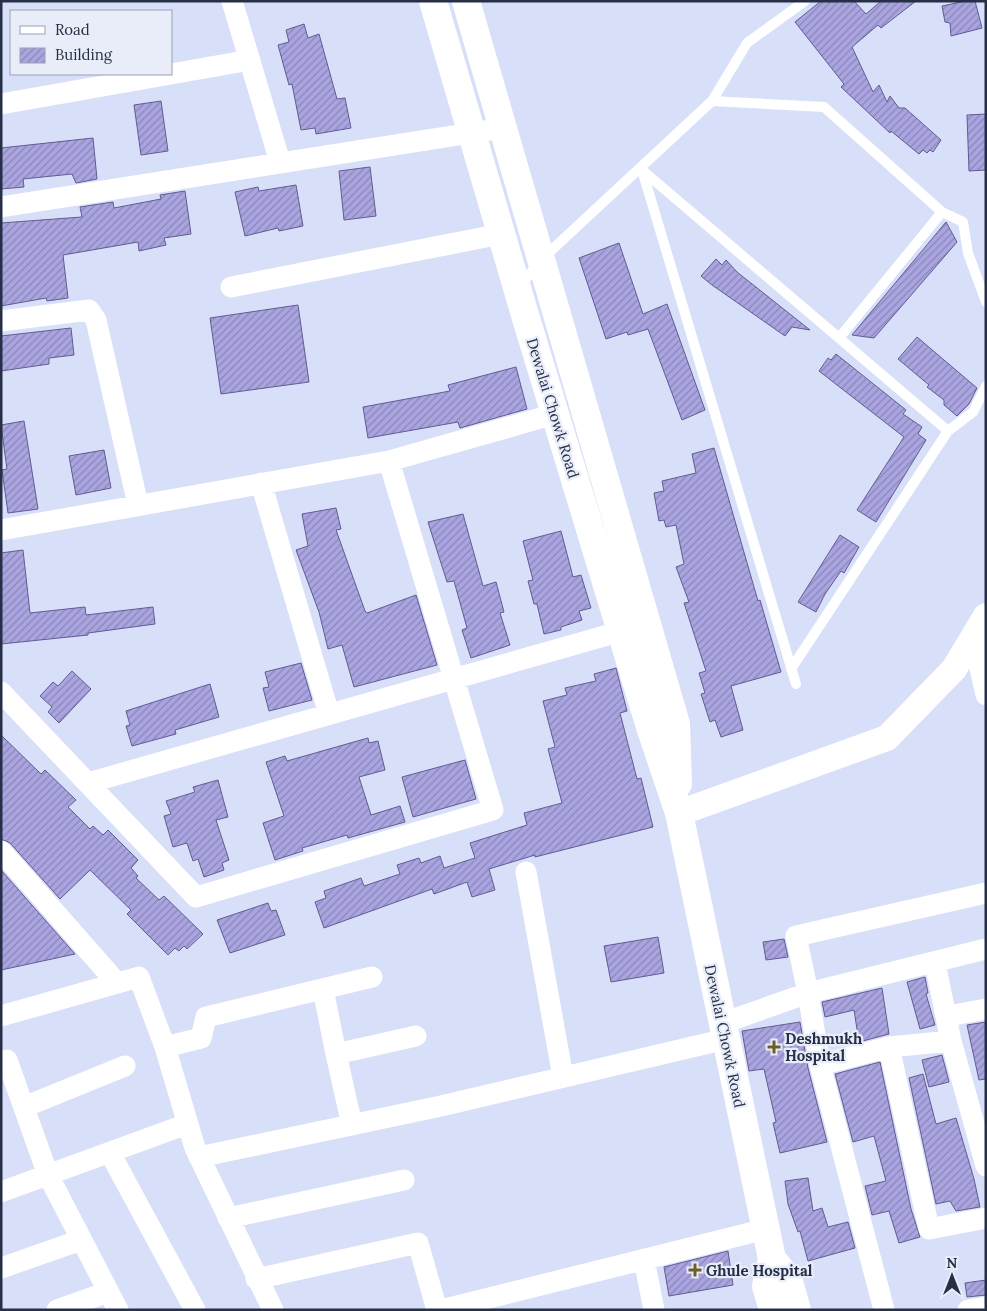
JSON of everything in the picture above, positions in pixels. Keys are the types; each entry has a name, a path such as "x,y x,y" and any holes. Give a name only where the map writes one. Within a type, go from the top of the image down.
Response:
{"main road":[{"name":"Dewalai Chowk Road","path":"433,1 555,414 621,631 679,812 772,1259 766,1286 773,1310"},
{"name":"Dewalai Chowk Road","path":"466,1 676,724 679,812"},
{"name":"Dewalai Chowk Road","path":"772,1259 788,1278 797,1310"}],"street":[{"path":"232,1 280,162"},
{"path":"172,74 250,60"},
{"path":"1,104 165,75"},
{"path":"1,207 503,128"},
{"path":"231,286 501,234"},
{"path":"1,321 89,310 96,320 138,505"},
{"path":"1,530 389,460 555,414"},
{"path":"1,692 196,897 493,810 389,460"},
{"path":"261,484 329,714"},
{"path":"88,783 648,623"},
{"path":"679,812 887,738 954,669 980,626"},
{"path":"980,626 986,695"},
{"path":"1,851 117,983"},
{"path":"526,872 564,1077"},
{"path":"884,1310 820,1065 796,936 986,893"},
{"path":"199,1157 564,1077 724,1031 808,993 986,950"},
{"path":"935,963 948,1016 951,1041 985,1156"},
{"path":"1,1016 139,976 165,1047 187,1124 199,1157 256,1279 273,1310"},
{"path":"165,1047 201,1038 206,1017 372,977"},
{"path":"323,989 352,1125"},
{"path":"948,1016 986,1010"},
{"path":"336,1054 416,1036"},
{"path":"820,1065 889,1047 951,1041"},
{"path":"889,1047 929,1229 986,1218"},
{"path":"1,1062 7,1060 48,1175 113,1301 57,1310"},
{"path":"24,1107 125,1066"},
{"path":"1,1192 187,1124"},
{"path":"110,1152 195,1310"},
{"path":"228,1218 404,1180"},
{"path":"256,1279 418,1243 443,1309 766,1229"},
{"path":"1,1268 81,1240"},
{"path":"644,1259 654,1310"},
{"path":"968,1310 986,1308"}],"lane":[{"path":"518,288 542,259 712,100 747,43 805,1"},
{"path":"712,100 824,107 942,212 963,222 968,253 986,302"},
{"path":"796,684 642,170 948,431"},
{"path":"839,338 942,212"},
{"path":"791,669 948,431 973,412 986,386"}],"building":[{"path":"821,1 854,1 866,14 881,1 916,1 881,28 878,25 852,47 873,92 879,85 887,102 890,96 899,108 905,108 941,140 933,152 930,150 927,153 923,150 919,154 891,131 890,133 841,87 844,84 795,22"},
{"path":"975,1 982,28 951,36 950,23 945,22 942,6"},
{"path":"304,24 308,38 319,34 337,99 345,98 351,128 316,134 315,128 301,130 292,84 289,85 278,45 289,42 286,30"},
{"path":"161,101 168,151 141,155 134,105"},
{"path":"986,114 986,170 969,171 967,115"},
{"path":"93,138 97,179 76,183 72,174 23,179 24,187 1,189 1,148"},
{"path":"370,167 376,216 344,220 339,171"},
{"path":"296,185 303,226 279,231 278,228 245,236 235,192 258,187 259,191"},
{"path":"185,191 191,234 164,238 166,245 139,251 138,242 63,255 68,298 47,301 46,298 1,306 1,223 82,217 80,207 113,202 114,208 161,199 160,195"},
{"path":"946,222 957,242 874,338 852,335"},
{"path":"619,243 643,314 667,304 705,410 682,420 648,329 628,335 627,332 606,339 579,258"},
{"path":"716,259 722,265 726,260 737,272 810,330 792,327 785,336 712,285 701,276"},
{"path":"298,305 309,382 221,394 210,318"},
{"path":"71,328 74,355 49,358 49,364 1,371 1,336"},
{"path":"917,337 977,388 969,404 957,416 944,405 944,400 927,387 929,385 898,359"},
{"path":"836,354 906,410 903,414 922,427 918,434 926,440 876,522 857,510 904,437 819,371 828,358 831,360"},
{"path":"516,367 527,409 460,428 458,422 368,438 363,407 450,391 448,385"},
{"path":"24,421 38,509 8,513 2,470 7,469 1,425"},
{"path":"714,448 758,601 760,600 781,672 731,686 743,730 721,737 715,720 710,722 701,694 705,693 699,673 706,671 684,603 689,602 676,567 684,564 676,525 666,527 664,520 659,521 654,493 664,491 662,481 696,473 692,454"},
{"path":"104,450 111,488 76,495 69,456"},
{"path":"336,508 341,529 336,530 365,611 367,613 416,595 437,665 354,687 342,645 328,649 319,612 296,550 308,546 302,514"},
{"path":"463,514 483,586 496,582 504,612 500,613 510,645 471,658 462,630 467,628 454,581 447,582 428,522"},
{"path":"561,531 573,577 581,575 591,608 579,611 582,620 561,627 561,630 544,634 537,604 534,604 528,581 533,580 523,541"},
{"path":"840,535 859,547 844,573 841,571 825,594 816,612 798,602"},
{"path":"23,550 30,613 85,607 86,615 153,607 155,624 88,633 88,635 1,644 1,553"},
{"path":"301,663 312,700 269,711 263,688 269,687 265,672"},
{"path":"616,668 627,711 620,713 637,779 641,778 653,827 535,857 535,855 489,869 495,890 472,897 467,882 434,894 432,889 324,928 315,902 326,898 324,891 361,878 364,886 400,874 397,865 419,858 421,863 440,856 444,868 475,858 470,843 527,825 524,813 562,803 548,749 555,747 543,701 567,695 565,688 596,681 594,674"},
{"path":"72,671 91,689 59,723 48,712 52,707 40,696 53,682 58,686"},
{"path":"210,684 219,717 175,730 176,734 132,746 126,726 130,725 126,711"},
{"path":"1,735 41,774 45,770 76,800 68,807 90,829 93,826 103,835 108,830 138,860 131,868 138,876 136,878 159,900 164,896 203,934 187,949 184,946 179,951 175,948 168,955 127,914 131,910 90,870 60,899 10,843 1,839"},
{"path":"368,738 369,743 378,741 385,770 359,777 371,815 400,806 405,822 348,838 347,835 302,848 303,851 275,860 263,823 284,816 266,762 285,756 287,761"},
{"path":"465,760 476,799 413,817 402,777"},
{"path":"218,780 228,817 216,820 229,860 222,863 224,870 204,877 198,859 193,861 187,843 173,847 164,816 171,814 166,801 195,792 193,787"},
{"path":"1,870 75,954 1,970"},
{"path":"268,903 271,911 276,910 285,935 230,953 217,920"},
{"path":"658,937 664,973 611,982 604,946"},
{"path":"784,939 788,957 766,960 763,942"},
{"path":"925,977 928,993 926,994 935,1025 920,1029 907,982"},
{"path":"882,988 889,1034 859,1042 854,1010 825,1017 822,1002"},
{"path":"800,1022 808,1068 827,1142 780,1153 773,1123 776,1122 764,1069 749,1071 742,1031"},
{"path":"986,1022 986,1079 979,1080 967,1025"},
{"path":"942,1055 949,1082 929,1087 922,1060"},
{"path":"880,1062 911,1209 920,1237 899,1243 889,1211 872,1215 865,1186 886,1181 874,1136 853,1142 835,1074"},
{"path":"923,1074 936,1124 956,1118 980,1207 956,1211 950,1201 936,1204 909,1078"},
{"path":"808,1178 813,1211 822,1208 828,1227 848,1222 855,1248 808,1261 800,1231 798,1232 788,1204 785,1181"},
{"path":"728,1251 733,1285 669,1296 664,1267"},
{"path":"986,1280 986,1295 967,1297 965,1283"}],"place":[{"name":"Deshmukh Hospital","path":"774,1047"},
{"name":"Ghule Hospital","path":"695,1270"}]}
